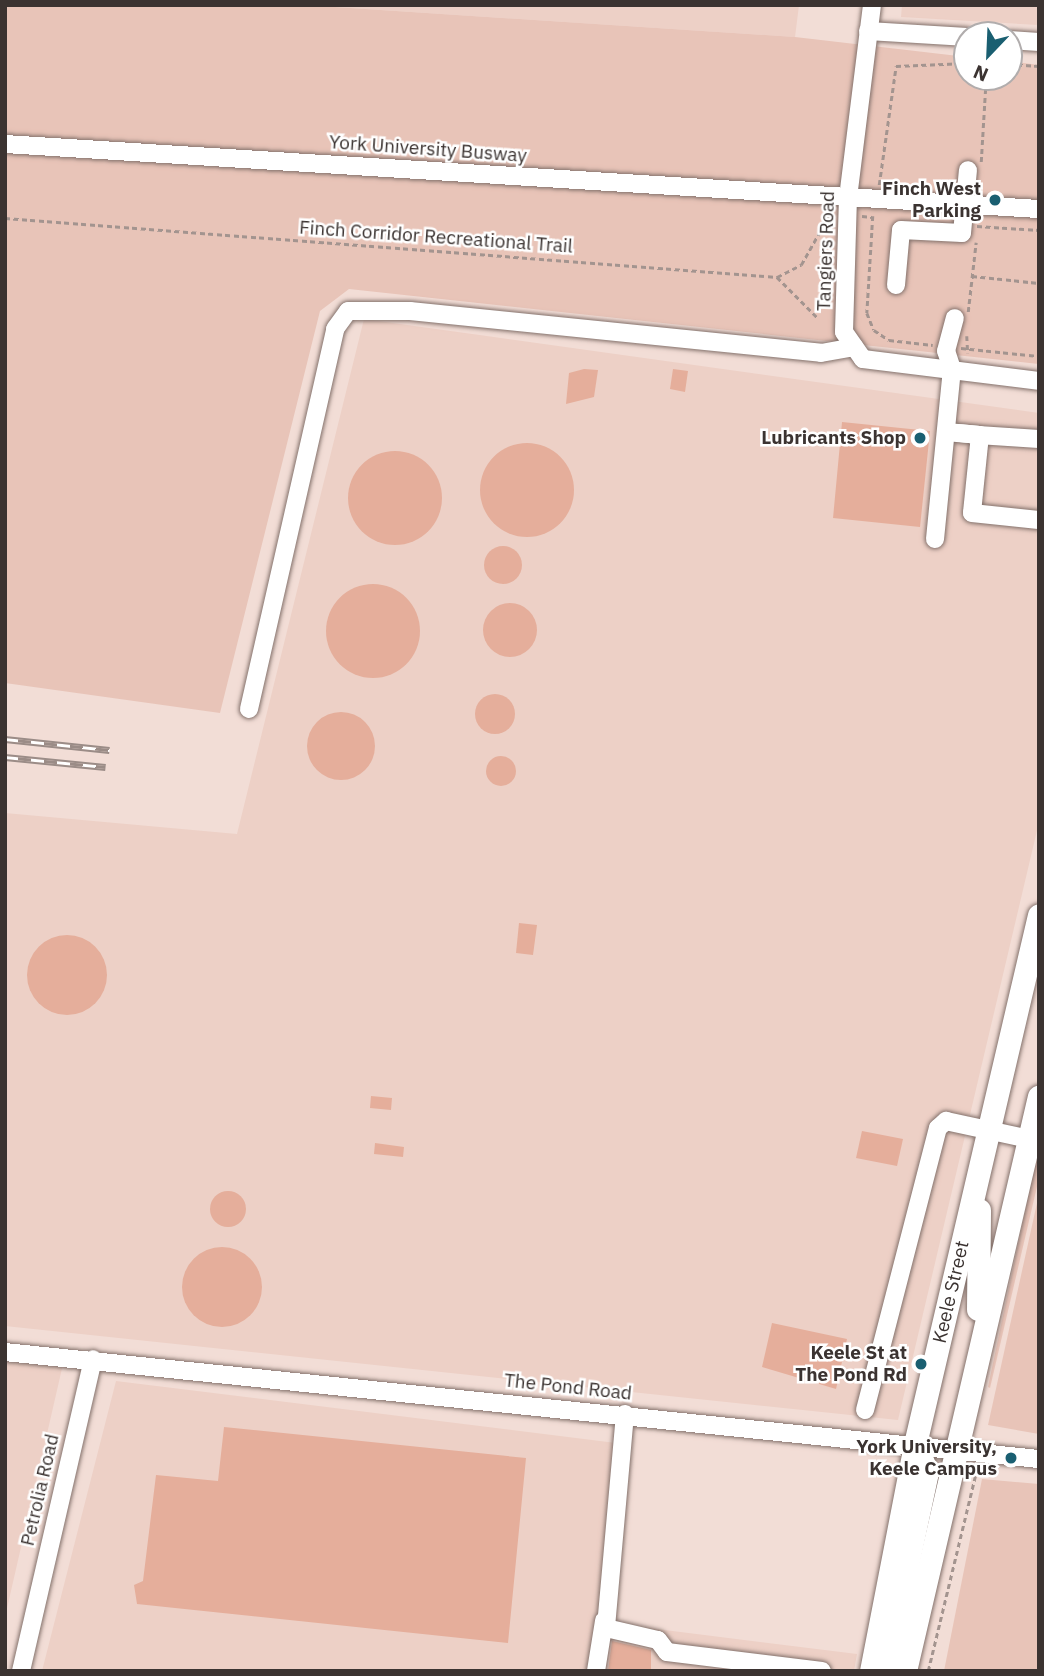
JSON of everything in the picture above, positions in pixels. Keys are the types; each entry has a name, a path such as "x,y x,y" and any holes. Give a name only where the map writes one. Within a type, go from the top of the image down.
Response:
{"main road":[{"name":"Keele Street","path":"870,1671 915,1444 1039,915"},
{"name":"Keele Street","path":"905,1671 954,1449 1039,1096"},
{"path":"954,1449 952,1424 978,1313 977,1177"},
{"path":"893,1671 901,1593 927,1472 915,1444"}],"street":[{"name":"Tangiers Road","path":"854,346 844,332 848,197 872,5"},
{"path":"868,32 953,36"},
{"name":"York University Busway","path":"5,144 1039,209"},
{"path":"896,285 901,230 962,233 968,170"},
{"path":"249,709 335,329 348,312 410,311 821,353 854,346 863,359 952,355 1039,381"},
{"path":"935,540 952,433 952,355 960,330 955,322"},
{"path":"952,433 1039,439"},
{"path":"979,435 972,513 1039,520"},
{"path":"865,1410 938,1128 946,1121 1028,1139"},
{"name":"The Pond Road","path":"5,1352 915,1444 1039,1459"},
{"name":"Petrolia Road","path":"21,1671 93,1360"},
{"path":"596,1671 604,1621 625,1414"},
{"path":"604,1621 615,1635 658,1640 667,1652 733,1666 822,1671"},
{"path":"665,1671 667,1652"}],"path":[{"path":"880,175 896,66 953,64"},
{"path":"818,318 777,276 802,265 831,212"},
{"path":"867,216 872,217 867,313 874,330 889,340 952,355 1039,356"},
{"name":"Finch Corridor Recreational Trail","path":"5,218 777,276"},
{"path":"977,226 1039,230"},
{"path":"972,276 1039,283"},
{"path":"928,1671 978,1468"}],"shaded area":[{"path":"5,5 305,5 795,37 953,55 953,91 1023,91 1023,63 1039,65 1039,364 349,289 320,311 220,713 5,683"},
{"path":"305,5 799,5 795,37"},
{"path":"902,5 1039,5 1039,25 1023,24 1023,21 901,17"},
{"path":"364,319 1039,413 1039,822 898,1420 5,1326 5,813 237,834"},
{"path":"1036,1159 1039,1178 990,1388 988,1387"},
{"path":"1039,1194 1039,1434 988,1425"},
{"path":"5,1356 63,1364 5,1617"},
{"path":"116,1381 624,1444 601,1622 857,1654 854,1671 42,1671"},
{"path":"982,1479 1039,1484 1039,1671 944,1671"}],"building":[{"path":"584,369 598,370 594,397 566,404 569,373"},
{"path":"673,369 688,371 685,392 670,389"},
{"path":"842,422 930,431 920,527 833,518"},
{"path":"527,443 545,447 560,457 570,472 574,490 570,508 560,523 545,533 527,537 509,533 494,523 484,508 480,490 484,472 494,457 509,447"},
{"path":"395,451 413,455 428,465 438,480 442,498 438,516 428,531 413,541 395,545 377,541 362,531 352,516 348,498 352,480 362,465 377,455"},
{"path":"503,546 516,552 522,565 516,578 503,584 490,578 484,565 490,552"},
{"path":"373,584 391,588 406,598 416,613 420,631 416,649 406,664 391,674 373,678 355,674 340,664 330,649 326,631 330,613 340,598 355,588"},
{"path":"510,603 529,611 537,630 529,649 510,657 491,649 483,630 491,611"},
{"path":"495,694 503,695 509,700 514,706 514,722 509,728 503,733 495,734 487,733 481,728 476,722 475,714 476,706 481,700 487,695"},
{"path":"341,712 354,715 365,722 372,733 375,746 372,759 365,770 354,777 341,780 328,777 317,770 310,759 307,746 310,733 317,722 328,715"},
{"path":"501,756 512,760 516,771 512,782 501,786 490,782 486,771 490,760"},
{"path":"519,923 537,925 533,955 516,953"},
{"path":"59,935 75,935 89,941 101,953 107,967 107,983 101,997 89,1009 75,1015 59,1015 45,1009 33,997 27,983 27,967 33,953 45,941"},
{"path":"371,1096 392,1098 391,1110 370,1108"},
{"path":"862,1131 903,1139 897,1166 856,1158"},
{"path":"375,1143 404,1147 403,1157 374,1154"},
{"path":"228,1191 241,1196 246,1209 241,1222 228,1227 215,1222 210,1209 215,1196"},
{"path":"214,1247 230,1247 244,1254 255,1265 262,1279 259,1302 244,1320 230,1327 214,1327 200,1320 189,1309 182,1295 182,1279 189,1265 200,1254"},
{"path":"772,1323 847,1339 836,1389 762,1367"},
{"path":"224,1427 526,1458 508,1643 137,1604 134,1585 143,1581 156,1475 218,1481"},
{"path":"612,1641 651,1650 651,1671 608,1671"}],"railway":[{"path":"5,739 109,750"},
{"path":"5,757 106,767"}],"place":[{"name":"Finch West Parking","path":"995,200"},
{"name":"Lubricants Shop","path":"920,438"},
{"name":"Keele St at The Pond Rd","path":"921,1364"},
{"name":"York University, Keele Campus","path":"1011,1458"}]}
